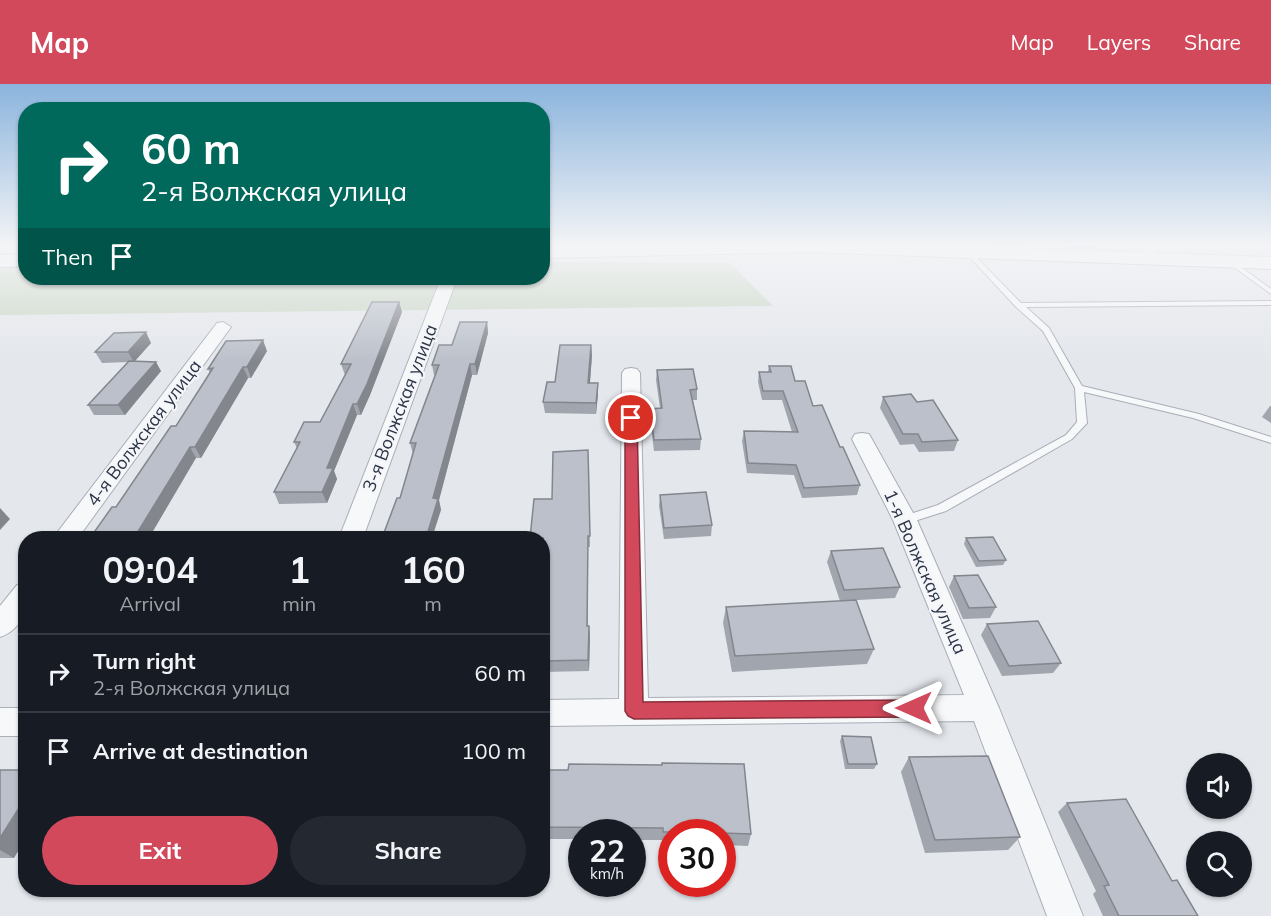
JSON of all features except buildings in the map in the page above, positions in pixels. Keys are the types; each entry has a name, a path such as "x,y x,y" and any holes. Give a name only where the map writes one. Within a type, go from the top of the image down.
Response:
{"street":[{"name":"3-я Волжская улица","path":"354,531 446,285"},
{"name":"4-я Волжская улица","path":"70,531 223,327"},
{"path":"631,373 634,711"},
{"name":"1-я Волжская улица","path":"862,439 905,519 984,708 1065,916"},
{"path":"0,626 18,602"},
{"path":"550,713 984,708"},
{"path":"0,722 18,722"}],"lane":[{"path":"905,519 942,508 1070,437 1082,423 1079,388 1046,330 998,284"},
{"path":"1018,305 1271,303"},
{"path":"1079,388 1196,416 1271,440"}],"green space":[{"path":"0,284 751,284 773,306 0,315"}],"route":[{"path":"631,418 634,711 914,708"}]}
